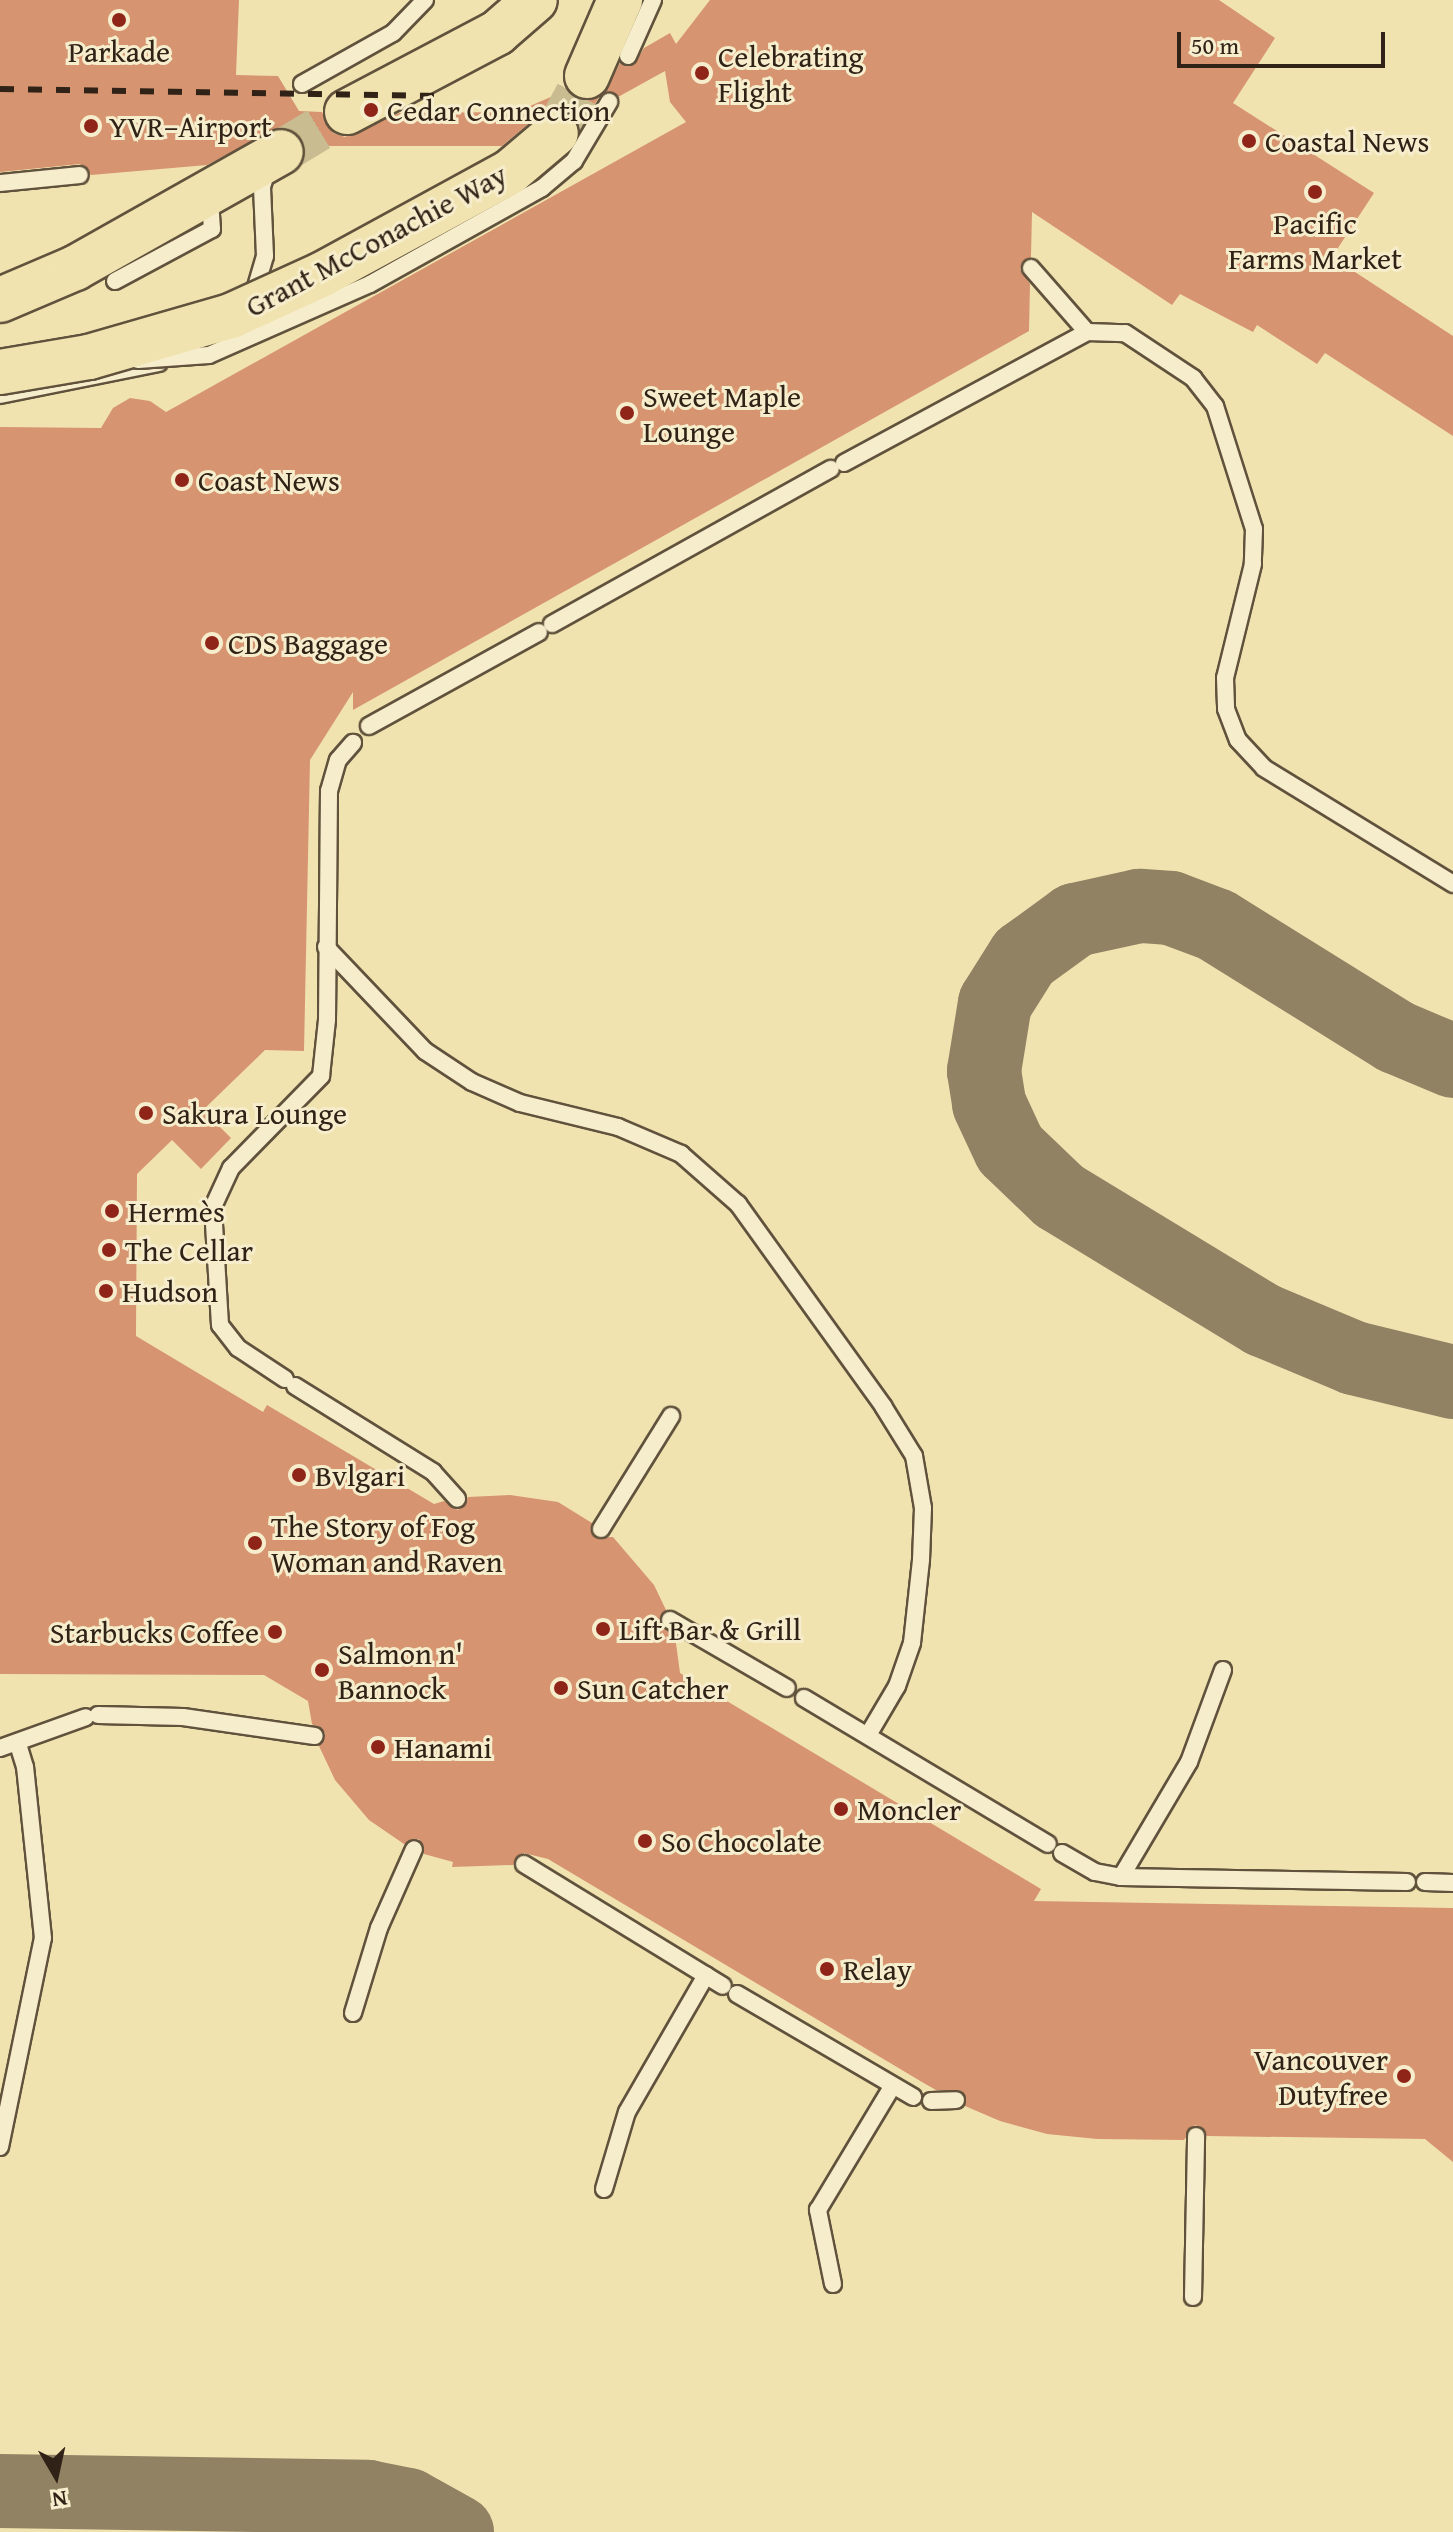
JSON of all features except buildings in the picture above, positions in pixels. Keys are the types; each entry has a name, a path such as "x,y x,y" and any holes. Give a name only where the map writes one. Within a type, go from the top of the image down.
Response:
{"main road":[{"path":"598,89 620,0"},
{"path":"347,112 530,7"},
{"name":"Grant McConachie Way","path":"0,372 53,365 231,316 321,275 510,172 556,133"},
{"path":"0,300 75,268 281,152"}],"lane":[{"path":"302,84 393,33 425,0"},
{"path":"628,56 653,0"},
{"path":"53,365 209,355 322,308 542,188 574,161 598,89"},
{"path":"0,395 157,363 220,338 253,297 261,276 265,256 262,187 269,165 281,152"},
{"path":"0,183 80,175"},
{"path":"115,281 212,229 210,192"},
{"path":"1031,268 1087,332"},
{"path":"369,726 837,466 1087,332 1125,333 1193,378 1215,406 1255,545 1225,678 1226,709 1238,740 1264,768 1453,884"},
{"path":"353,743 338,760 329,791 327,1020 321,1076 231,1168 213,1207 220,1325 238,1348 433,1472 457,1499"},
{"path":"326,947 425,1051 472,1082 520,1103 618,1127 681,1154 738,1204 883,1406 914,1456 923,1508 921,1560 912,1643 897,1686 868,1735"},
{"path":"601,1529 671,1416"},
{"path":"670,1620 787,1688"},
{"path":"1121,1877 1189,1762 1223,1670"},
{"path":"804,1698 1048,1844"},
{"path":"0,1748 92,1716 183,1717 315,1736"},
{"path":"0,2147 43,1938 31,1813 18,1744"},
{"path":"353,2013 379,1928 414,1849"},
{"path":"1062,1853 1095,1872 1121,1877 1407,1882"},
{"path":"524,1864 913,2097"},
{"path":"1425,1882 1453,1883"},
{"path":"604,2189 627,2112 706,1975"},
{"path":"833,2284 818,2210 892,2087"},
{"path":"931,2101 956,2100"},
{"path":"1193,2297 1196,2136"}],"taxiway":[{"path":"1453,1061 1396,1037 1216,925 1171,908 1139,906 1075,920 1024,957 995,1003 984,1071 989,1104 1010,1149 1059,1196 1263,1320 1354,1358 1453,1382"},
{"path":"0,2491 368,2497 408,2505 457,2532"}],"tunnel":[{"path":"556,133 587,76"},
{"path":"281,152 347,112"}],"railway":[{"path":"0,89 441,96"}],"place":[{"name":"Parkade","path":"119,20"},
{"name":"Celebrating Flight","path":"702,73"},
{"name":"Cedar Connection","path":"371,110"},
{"name":"YVR–Airport","path":"91,126"},
{"name":"Coastal News","path":"1249,141"},
{"name":"Pacific Farms Market","path":"1315,192"},
{"name":"Sweet Maple Lounge","path":"627,413"},
{"name":"Coast News","path":"182,480"},
{"name":"CDS Baggage","path":"212,643"},
{"name":"Sakura Lounge","path":"146,1113"},
{"name":"Hermès","path":"112,1211"},
{"name":"The Cellar","path":"109,1250"},
{"name":"Hudson","path":"106,1291"},
{"name":"Bvlgari","path":"299,1475"},
{"name":"The Story of Fog Woman and Raven","path":"255,1543"},
{"name":"Lift Bar & Grill","path":"603,1629"},
{"name":"Starbucks Coffee","path":"275,1632"},
{"name":"Salmon n' Bannock","path":"322,1670"},
{"name":"Sun Catcher","path":"561,1688"},
{"name":"Hanami","path":"378,1747"},
{"name":"Moncler","path":"841,1809"},
{"name":"So Chocolate","path":"645,1841"},
{"name":"Relay","path":"827,1969"},
{"name":"Vancouver Dutyfree","path":"1404,2076"}]}
